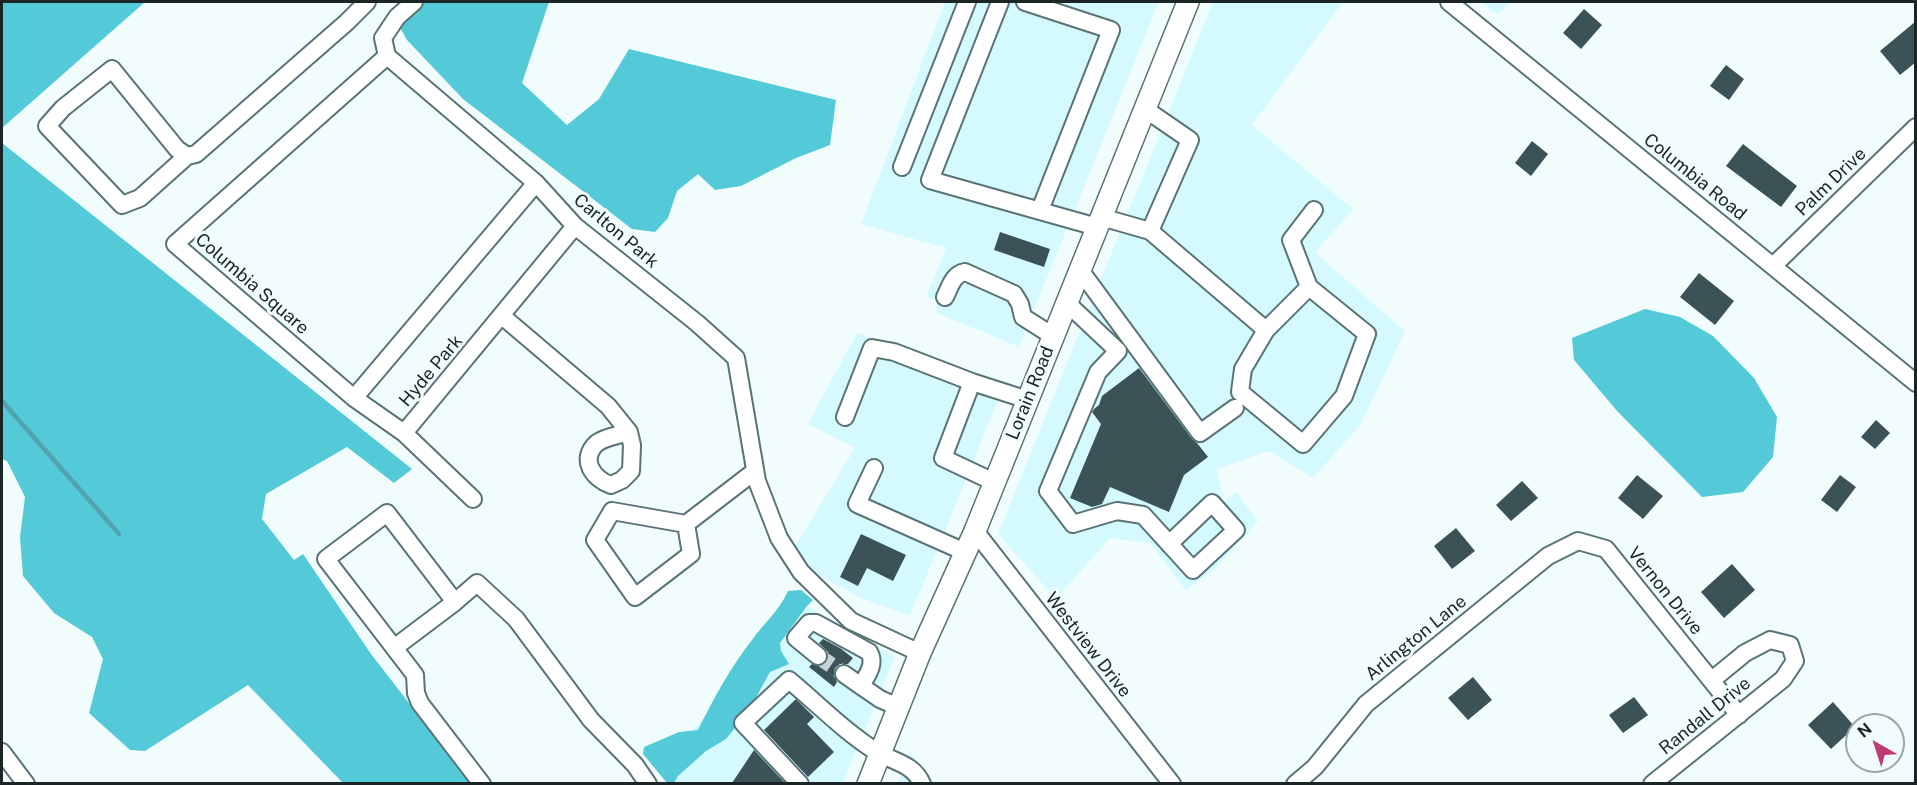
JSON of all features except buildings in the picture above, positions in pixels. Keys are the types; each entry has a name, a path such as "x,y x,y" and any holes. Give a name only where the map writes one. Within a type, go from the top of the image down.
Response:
{"main road":[{"name":"Lorain Road","path":"868,783 920,653 975,531 1188,2"}],"street":[{"path":"187,156 177,149 111,69 63,108 47,126 122,205 140,198 187,156 196,154 204,148 367,2"},
{"path":"387,56 383,38 397,17 414,2"},
{"path":"902,167 968,2"},
{"path":"1000,2 930,180 1040,210 1150,231 1266,330"},
{"path":"1025,2 1111,30 1040,210"},
{"name":"Columbia Road","path":"1449,2 1916,383"},
{"name":"Carlton Park","path":"387,56 536,183 575,226 697,323 736,358 757,481 779,538 801,572 851,621 920,653"},
{"name":"Columbia Square","path":"354,398 176,244 387,56"},
{"path":"1145,109 1190,140 1150,231"},
{"name":"Palm Drive","path":"1773,266 1916,127"},
{"path":"404,433 354,398 536,183"},
{"path":"1309,287 1266,330 1243,369 1240,392 1303,444 1344,396 1367,334 1309,287 1291,240 1314,210"},
{"name":"Hyde Park","path":"473,499 404,433 575,226"},
{"path":"1080,270 1200,433 1235,408"},
{"path":"945,297 954,279 960,273 965,272 1014,294 1023,316 1053,336"},
{"path":"1066,303 1118,351 1098,372 1048,490 1073,524 1117,510 1143,515 1169,544"},
{"path":"502,316 608,406 628,432"},
{"path":"845,417 872,348 894,352 972,382 1028,400"},
{"path":"972,382 942,458 994,482"},
{"path":"874,468 857,504 965,552"},
{"path":"686,524 691,554 635,597 594,540 612,512 686,524 755,471"},
{"path":"455,602 387,513 326,559 415,675 416,693 420,703 482,783"},
{"name":"Westview Drive","path":"975,531 1172,783"},
{"name":"Vernon Drive","path":"1578,541 1606,549 1739,715"},
{"name":"Arlington Lane","path":"1295,783 1315,767 1366,704 1548,556 1578,541"},
{"path":"394,648 477,583 516,619 591,720 635,765 648,783"},
{"path":"818,656 796,638 809,623 816,623 869,652 873,659 861,686"},
{"name":"Randall Drive","path":"1652,783 1783,679 1795,661 1790,645 1770,640 1745,653 1712,680"},
{"path":"844,674 880,699 898,707"},
{"path":"800,783 743,723 789,680 855,737 880,753 911,767 922,783"},
{"path":"2,752 26,783"}],"shaded area":[{"path":"2,2 145,2 2,128"},
{"path":"424,2 549,2 522,83 567,125 599,99 629,49 836,100 830,145 796,158 741,186 715,190 698,174 677,191 668,218 655,232 632,229 463,99 407,40 398,24"},
{"path":"945,2 1159,2 1019,347 939,314 936,310 938,304 936,300 926,297 946,248 861,224"},
{"path":"1213,2 1343,2 1252,125 1353,209 1315,253 1405,331 1361,424 1313,478 1269,451 1217,469 1224,502 1236,492 1258,521 1214,570 1186,590 1150,543 1110,538 1056,599 998,534"},
{"path":"1481,2 1510,2 1498,15"},
{"path":"2,143 412,469 394,483 347,447 266,494 262,519 294,560 303,554 371,654 471,783 343,783 248,685 145,751 130,750 89,713 103,659 92,637 54,613 23,576 20,537 25,497 7,461 2,459"},
{"path":"1645,309 1680,317 1713,336 1754,378 1777,417 1773,457 1743,492 1702,497 1618,412 1574,360 1572,338"},
{"path":"857,333 1004,386 910,616 861,598 808,569 795,547 855,448 808,424"},
{"path":"801,590 813,600 780,643 781,651 789,664 770,672 748,712 726,739 706,751 678,776 674,783 667,783 643,754 644,747 679,732 698,730 744,651 788,591"},
{"path":"798,601 895,656 843,783 667,783 658,771 772,640"},
{"path":"910,752 934,783 897,784"}],"waterway":[{"path":"2,401 119,534"}],"tunnel":[{"path":"818,656 844,674"}]}
